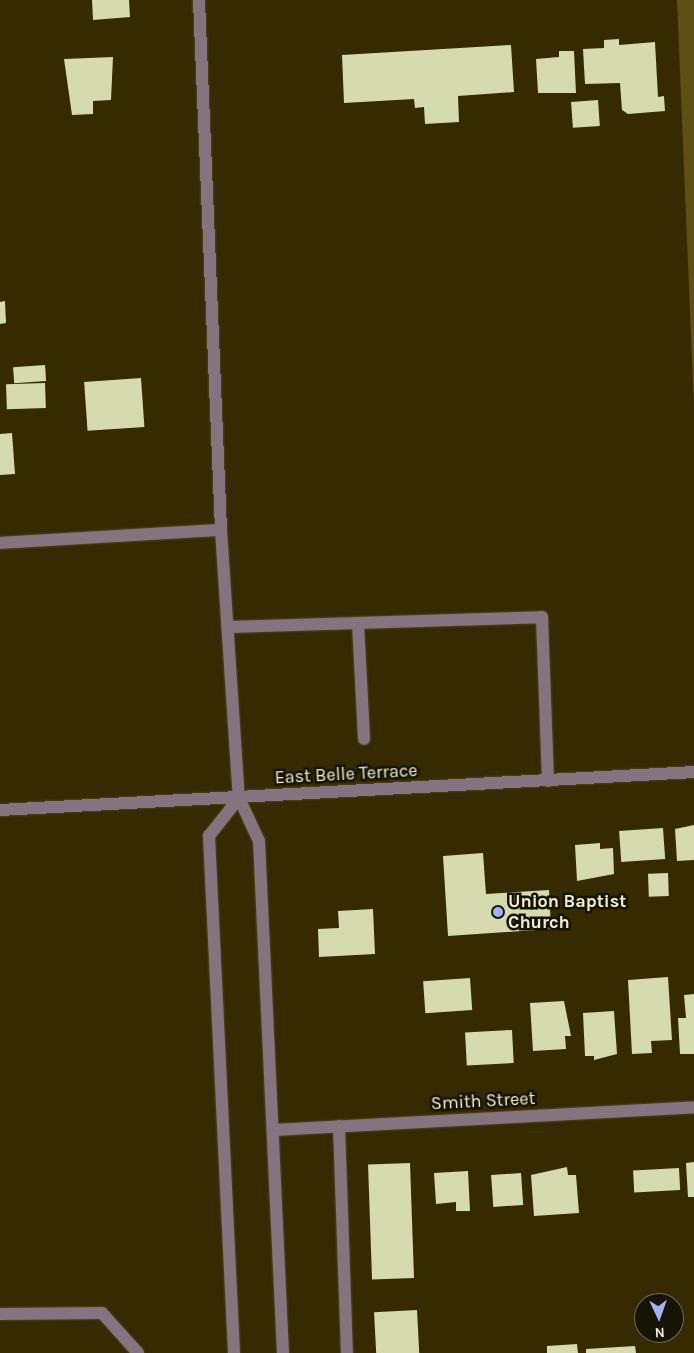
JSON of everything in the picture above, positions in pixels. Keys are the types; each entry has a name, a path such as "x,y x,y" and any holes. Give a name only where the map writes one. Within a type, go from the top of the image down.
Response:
{"street":[{"path":"199,0 221,530 240,798 259,841 275,1130 284,1353"},
{"path":"0,543 221,530"},
{"path":"228,627 542,617 548,781"},
{"path":"358,623 364,739"},
{"name":"East Belle Terrace","path":"0,810 694,772"},
{"path":"234,1353 209,836 240,798"},
{"name":"Smith Street","path":"275,1130 694,1107"},
{"path":"339,1126 347,1353"},
{"path":"0,1314 102,1313 138,1353"}],"shaded area":[{"path":"677,0 694,0 694,409"}],"building":[{"path":"92,0 129,0 130,17 93,20"},
{"path":"619,39 619,45 655,42 658,97 664,96 665,111 628,114 622,110 620,83 585,84 583,49 604,48 604,40"},
{"path":"511,45 514,92 458,96 459,122 425,124 424,107 415,108 414,99 344,103 342,55"},
{"path":"559,51 574,51 576,93 538,93 536,59 559,57"},
{"path":"113,57 111,100 93,101 93,114 72,115 64,59"},
{"path":"598,100 600,126 573,128 571,102"},
{"path":"5,301 6,323 0,324 0,302"},
{"path":"45,365 46,381 14,383 13,367"},
{"path":"141,378 144,427 88,431 84,382"},
{"path":"45,383 46,408 7,409 6,384"},
{"path":"12,433 15,474 0,475 0,434"},
{"path":"694,825 694,860 677,861 675,829"},
{"path":"663,828 665,859 621,862 619,831"},
{"path":"600,843 600,849 613,848 614,874 577,881 575,845"},
{"name":"Union Baptist Church","path":"483,853 486,894 549,890 551,929 448,936 443,856"},
{"path":"668,873 669,896 649,897 648,874"},
{"path":"373,909 375,954 319,957 318,929 339,928 338,911"},
{"path":"668,977 672,1040 651,1041 652,1053 632,1054 628,980"},
{"path":"470,978 472,1010 425,1013 423,981"},
{"path":"694,994 694,1054 680,1054 678,1018 686,1018 684,995"},
{"path":"564,1001 571,1036 565,1036 566,1049 533,1051 530,1003"},
{"path":"614,1011 617,1054 594,1060 594,1056 585,1056 583,1013"},
{"path":"512,1030 514,1063 467,1065 465,1032"},
{"path":"694,1162 694,1197 688,1197 686,1163"},
{"path":"410,1163 414,1278 372,1279 368,1164"},
{"path":"567,1167 568,1175 576,1175 579,1213 534,1216 531,1175"},
{"path":"679,1168 680,1190 634,1192 633,1170"},
{"path":"468,1171 470,1211 456,1211 456,1202 436,1204 434,1173"},
{"path":"521,1173 523,1205 493,1207 491,1175"},
{"path":"417,1310 419,1353 376,1353 374,1312"},
{"path":"577,1344 578,1353 547,1353 547,1346"},
{"path":"635,1346 636,1353 586,1353 586,1349"}],"place":[{"name":"Union Baptist Church","path":"498,912"}]}
